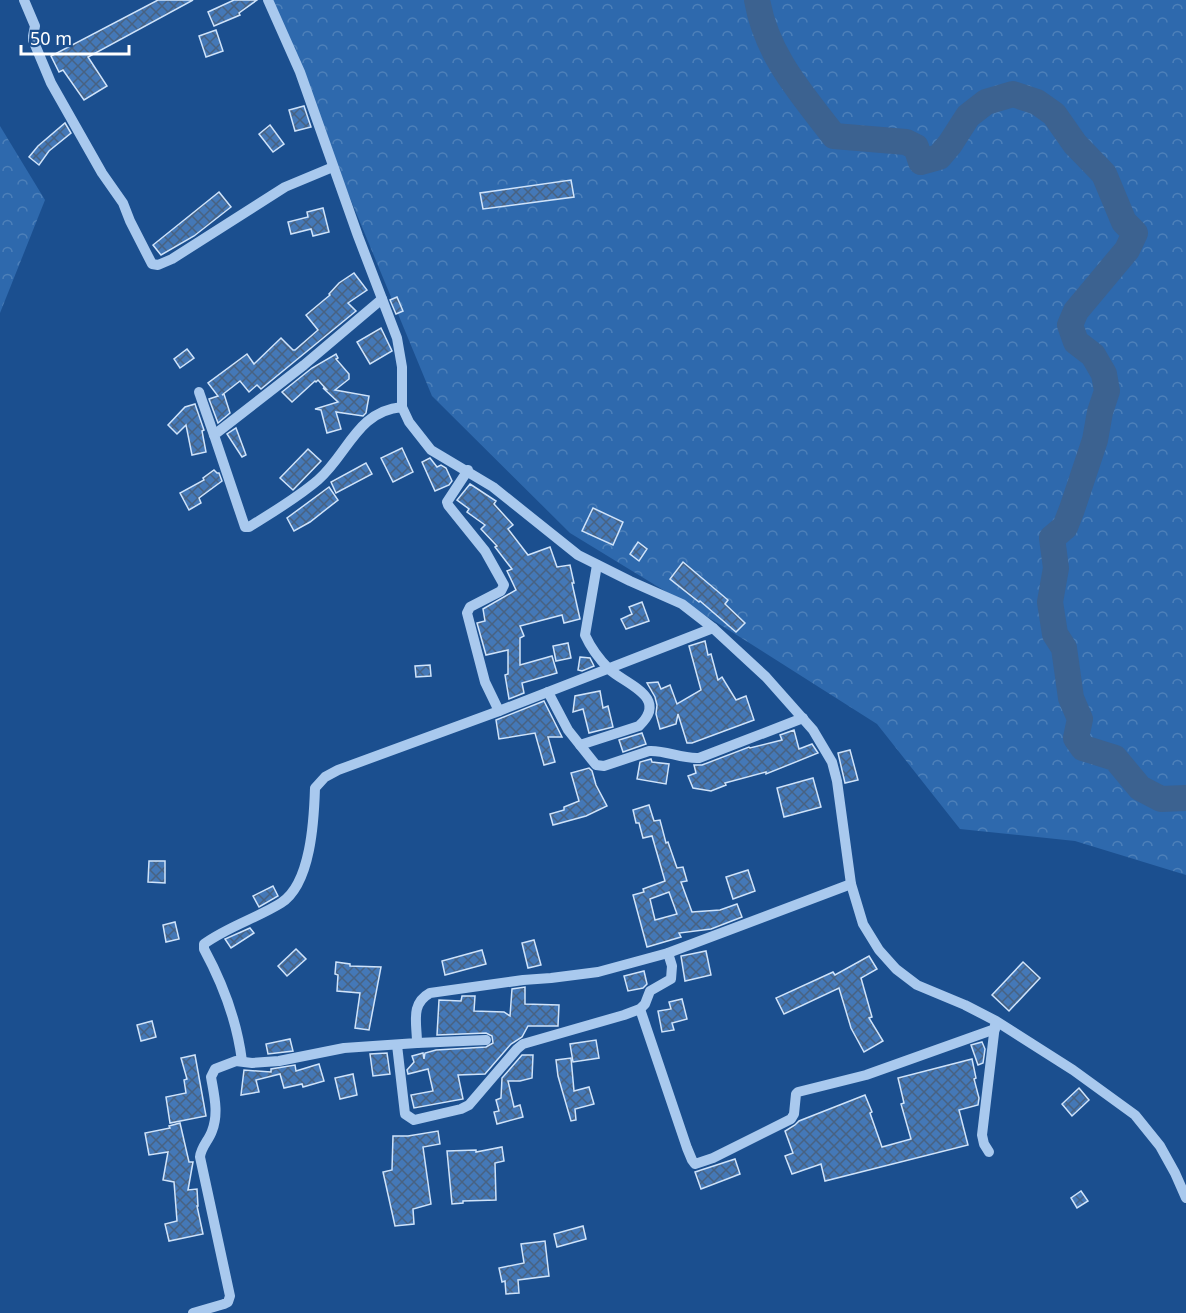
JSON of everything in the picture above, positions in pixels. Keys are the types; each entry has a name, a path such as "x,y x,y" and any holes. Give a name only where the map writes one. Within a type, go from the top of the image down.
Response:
{"street":[{"path":"24,0 36,26 33,40 51,82 102,173 123,203 129,221 152,264 158,265 172,259 285,187 333,167"},
{"path":"268,0 300,72 397,338 402,367 402,407 409,422 431,450 493,487 578,555 682,604 713,628 766,677 803,718 825,747 837,781 851,884 863,924 879,950 896,969 917,985 965,1005 1073,1070 1135,1115 1160,1146 1186,1198"},
{"path":"214,435 304,365 382,299"},
{"path":"199,392 245,527 249,527 302,493 320,478 352,438 375,414 388,408 402,407"},
{"path":"468,470 447,502 485,551 504,585 501,591 470,606 467,613 485,682 499,711"},
{"path":"580,745 639,726 648,714 649,706 646,696 634,684 610,669 588,642 585,634 597,565"},
{"path":"242,1061 233,1017 220,978 204,949 204,944 282,902 297,886 305,869 315,788 325,777 338,770 610,669 713,628"},
{"path":"548,692 568,730 596,765 604,766 649,751 699,758 803,718"},
{"path":"417,1043 417,1005 423,997 430,993 598,972 668,953 851,884"},
{"path":"397,1045 405,1114 414,1120 461,1109 469,1105 523,1044 640,1009 645,1004 650,991 671,979 672,966 668,953"},
{"path":"640,1009 690,1154 696,1164 713,1158 791,1119 798,1092 866,1075 995,1025"},
{"path":"989,1152 982,1135 995,1025"},
{"path":"193,1313 224,1304 228,1302 230,1296 204,1180 201,1152 216,1117 211,1074 215,1070 231,1062 279,1061 344,1048 486,1040"}],"green space":[{"path":"268,0 1186,0 1186,875 1075,841 960,829 877,724 570,533 432,396"},
{"path":"0,126 45,200 0,313"}],"building":[{"path":"158,0 193,0 88,57 107,86 84,100 63,70 59,72 51,56"},
{"path":"234,0 257,0 239,13 240,15 214,26 208,12"},
{"path":"216,30 223,51 206,57 199,36"},
{"path":"304,106 311,127 295,131 289,110"},
{"path":"65,123 71,133 49,151 39,165 29,157 38,146"},
{"path":"270,125 284,144 273,152 259,134"},
{"path":"571,180 574,197 483,209 480,193"},
{"path":"219,192 231,207 194,236 161,255 153,245"},
{"path":"323,208 329,232 313,236 311,229 291,234 288,222 308,217 307,212"},
{"path":"354,273 367,290 348,303 356,311 261,389 257,385 249,392 240,381 222,395 224,394 230,413 218,423 209,399 218,396 208,383 247,354 254,364 281,338 295,350 318,330 306,315 330,295 339,283"},
{"path":"397,297 403,311 396,314 390,300"},
{"path":"381,328 392,351 370,364 357,342"},
{"path":"187,349 194,358 180,368 174,359"},
{"path":"336,354 338,358 336,359 349,374 349,379 335,390 369,396 366,413 363,416 336,412 341,429 327,433 321,410 315,409 338,402 318,380 292,402 282,392 312,368"},
{"path":"195,404 204,430 202,431 206,452 192,455 186,425 177,434 168,425 185,407"},
{"path":"236,428 246,455 242,457 227,434"},
{"path":"402,448 413,472 393,482 381,458"},
{"path":"308,449 321,461 293,490 280,478"},
{"path":"430,458 437,467 441,465 446,468 452,481 449,485 435,491 422,462"},
{"path":"366,463 372,474 336,493 331,482"},
{"path":"214,470 219,473 222,481 199,498 201,503 189,510 180,493 204,480 203,478"},
{"path":"470,484 496,501 494,504 513,525 508,529 528,555 550,547 557,567 570,565 574,583 572,583 580,619 564,623 562,615 520,626 524,636 520,638 520,665 552,656 557,673 522,683 524,693 509,699 505,675 508,674 508,650 486,655 477,623 485,621 483,609 516,590 507,571 512,569 495,547 497,546 481,529 485,525 467,512 469,509 457,500"},
{"path":"329,487 338,500 310,522 294,531 287,518"},
{"path":"593,508 623,522 613,545 582,531"},
{"path":"638,542 647,549 639,561 630,554"},
{"path":"683,562 728,600 725,604 745,623 736,632 670,579"},
{"path":"642,602 649,621 626,629 621,619 632,614 629,607"},
{"path":"705,641 718,680 722,677 736,700 746,696 754,720 687,743 678,714 676,724 660,729 655,697 647,683 658,682 661,689 670,685 677,704 701,690 689,646"},
{"path":"568,643 571,658 556,661 553,646"},
{"path":"580,657 590,658 594,666 582,671 578,670"},
{"path":"430,665 431,676 416,677 415,666"},
{"path":"600,691 603,708 608,706 613,727 589,733 583,709 573,712 575,696"},
{"path":"544,701 562,737 548,737 555,762 544,765 535,733 499,739 496,720"},
{"path":"794,730 799,749 812,744 818,753 766,774 766,772 725,783 726,785 711,791 693,788 688,776 696,773 694,765 702,765 749,747 782,740 780,735"},
{"path":"642,733 646,744 623,752 619,740"},
{"path":"850,750 858,780 845,783 838,753"},
{"path":"651,759 652,762 669,764 666,784 637,779 640,762"},
{"path":"589,768 607,806 586,816 553,825 550,814 564,810 564,807 579,801 571,773"},
{"path":"813,778 821,807 784,817 777,788"},
{"path":"649,805 654,821 660,820 666,843 668,842 677,868 683,867 687,881 681,882 692,912 720,910 737,904 742,917 711,929 679,933 681,937 647,947 633,895 665,881 652,836 643,838 633,810","holes":["669,892 677,914 655,920 650,899"]},
{"path":"149,861 165,861 165,883 148,882"},
{"path":"748,870 755,891 733,899 726,877"},
{"path":"273,886 278,896 259,907 253,896"},
{"path":"175,922 179,939 166,942 163,925"},
{"path":"250,928 254,933 231,948 225,939"},
{"path":"534,940 541,965 528,968 522,943"},
{"path":"296,949 306,959 287,976 278,966"},
{"path":"482,950 486,964 445,975 442,961"},
{"path":"706,951 711,975 685,981 681,956"},
{"path":"869,956 877,969 861,978 872,1017 869,1018 883,1041 864,1052 851,1028 839,988 784,1014 776,998 833,972 835,975"},
{"path":"336,962 350,964 350,966 381,967 369,1030 355,1028 360,993 337,991"},
{"path":"1023,962 1040,978 1009,1011 992,995"},
{"path":"644,971 647,984 643,988 628,991 624,976"},
{"path":"525,987 525,1004 559,1005 558,1026 528,1026 522,1037 511,1044 485,1074 458,1075 463,1099 414,1108 411,1095 433,1091 428,1069 408,1074 407,1070 414,1062 412,1056 423,1053 424,1059 425,1053 436,1050 486,1047 493,1043 492,1036 486,1033 437,1035 439,1000 461,1001 462,996 475,996 474,1011 504,1012 510,1016 512,989"},
{"path":"682,999 687,1019 672,1023 674,1030 662,1032 658,1011 671,1009 669,1002"},
{"path":"152,1021 156,1037 141,1041 137,1025"},
{"path":"290,1039 293,1051 268,1054 266,1044"},
{"path":"596,1040 599,1058 573,1062 570,1044"},
{"path":"982,1042 985,1049 983,1063 978,1065 971,1045"},
{"path":"387,1053 390,1074 373,1076 370,1054"},
{"path":"195,1055 206,1116 170,1123 166,1097 186,1093 184,1080 187,1079 181,1058"},
{"path":"522,1055 533,1055 532,1078 508,1081 514,1107 520,1105 523,1117 497,1124 494,1112 499,1111 496,1100 501,1098 502,1078"},
{"path":"571,1058 574,1091 589,1087 594,1104 575,1109 576,1120 571,1121 558,1076 556,1060"},
{"path":"972,1059 979,1098 978,1105 959,1110 968,1145 825,1181 821,1164 792,1174 785,1156 793,1153 785,1131 799,1121 865,1095 882,1147 911,1139 901,1104 904,1103 898,1078"},
{"path":"319,1064 324,1081 303,1087 302,1084 284,1088 280,1074 256,1080 259,1092 241,1095 244,1070 271,1072 271,1069 295,1065 296,1071"},
{"path":"353,1074 357,1095 340,1099 335,1078"},
{"path":"1079,1088 1089,1100 1072,1116 1062,1104"},
{"path":"180,1123 189,1162 193,1162 188,1190 197,1189 197,1206 203,1234 169,1241 165,1224 177,1221 174,1182 163,1180 168,1152 149,1155 145,1133 170,1128 169,1126"},
{"path":"438,1131 440,1144 423,1147 431,1204 413,1209 414,1224 395,1226 383,1172 392,1170 393,1136"},
{"path":"502,1147 504,1161 495,1163 496,1200 463,1201 463,1203 452,1204 447,1151 476,1150 476,1152"},
{"path":"735,1159 740,1174 701,1189 695,1172"},
{"path":"1081,1191 1088,1201 1077,1208 1071,1198"},
{"path":"583,1226 586,1239 557,1247 554,1234"},
{"path":"545,1241 549,1276 518,1280 519,1293 506,1294 505,1281 502,1282 499,1268 524,1263 521,1244"}],"waterway":[{"path":"757,0 762,20 777,56 798,89 834,136 906,142 916,147 921,162 939,157 968,116 986,102 1013,94 1037,102 1054,114 1075,144 1104,174 1124,222 1135,233 1127,250 1076,311 1070,325 1076,342 1093,355 1104,374 1107,391 1100,412 1095,440 1072,509 1065,527 1052,538 1056,568 1050,602 1055,634 1064,648 1071,698 1080,719 1076,738 1083,748 1115,758 1140,788 1161,799 1186,798"}]}
